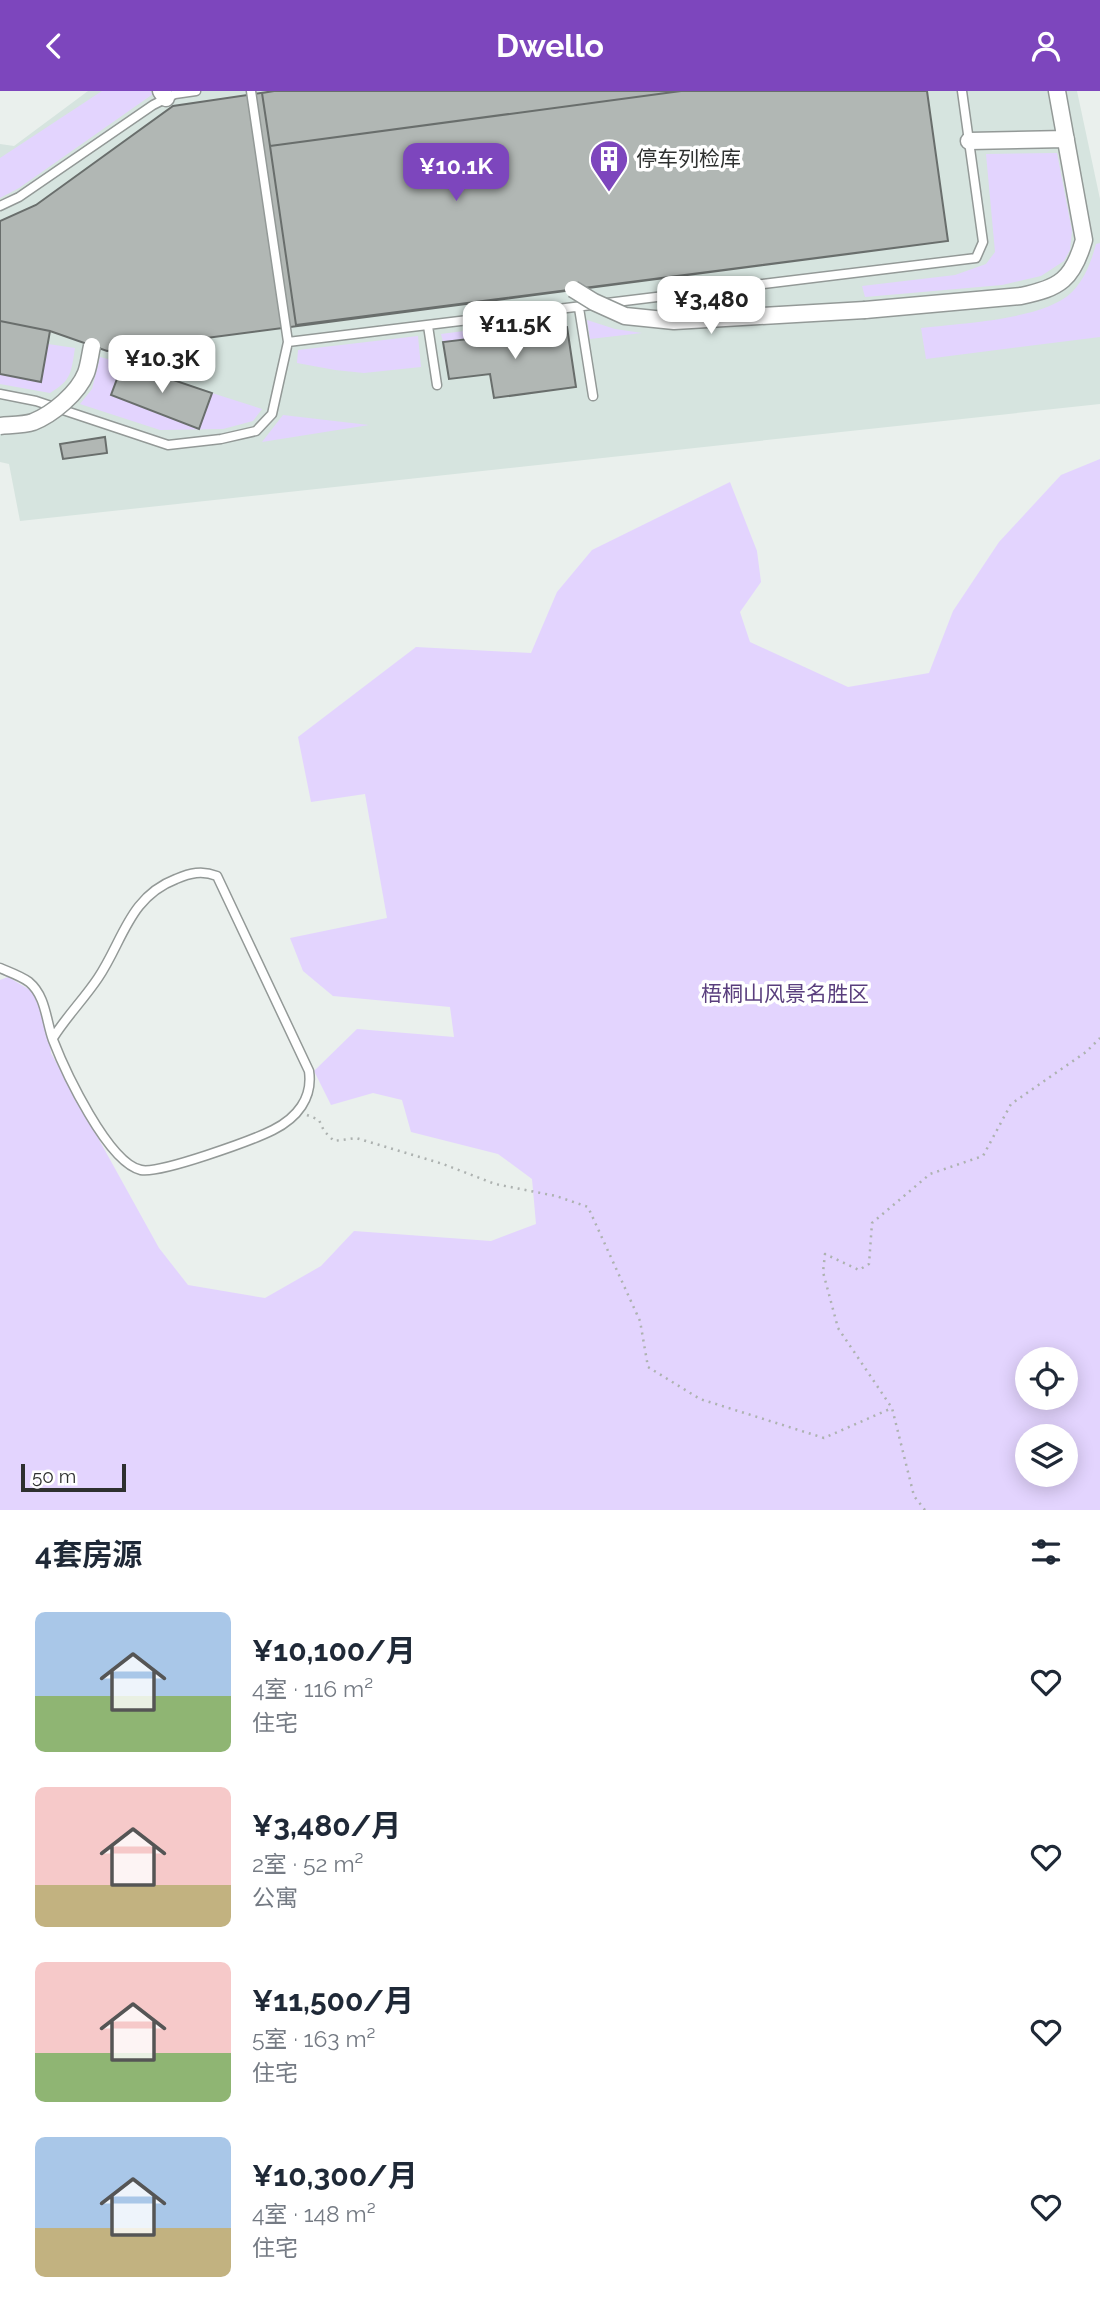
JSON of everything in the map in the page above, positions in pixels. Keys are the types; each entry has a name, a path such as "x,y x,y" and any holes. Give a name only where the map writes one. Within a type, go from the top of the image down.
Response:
{"street":[{"path":"573,289 625,316 674,321 865,310 1011,297 1044,291 1065,280 1078,263 1084,240 1057,91"},
{"path":"969,141 1066,139"},
{"path":"0,426 33,422 70,395 87,371 92,346"}],"lane":[{"path":"0,206 19,197 164,95 195,91"},
{"path":"0,394 36,401 168,445 221,439 256,431 272,414 288,342 251,91"},
{"path":"288,342 976,258 983,242 962,91"},
{"path":"579,308 593,396"},
{"path":"428,326 437,386"},
{"path":"0,968 30,982 46,1007 52,1038 77,1094 120,1159 141,1170 164,1168 256,1138 286,1123 298,1112 310,1085 309,1071 217,876 206,872 188,874 165,883 138,907 122,930 99,976 52,1038"}],"path":[{"path":"925,1510 914,1496 892,1408 838,1328 823,1272 825,1254 859,1270 869,1263 872,1223 930,1174 983,1156 1010,1104 1086,1052 1100,1038"},
{"path":"298,1112 320,1120 324,1131 334,1141 356,1137 443,1164 495,1184 556,1195 588,1207 640,1321 648,1367 700,1399 824,1438 892,1408"}],"shaded area":[{"path":"88,91 1077,91 1100,199 1100,404 20,521 9,464 0,462 0,144 14,146"}],"green space":[{"path":"102,91 150,91 153,94 19,188 0,198 0,158"},
{"path":"1057,153 1072,231 1070,250 1064,261 1041,276 1002,285 865,297 862,286 955,275 986,264 995,252 986,154"},
{"path":"1100,243 1100,337 926,359 921,328 1001,319 1042,309 1059,301 1081,282 1096,244"},
{"path":"565,318 567,327 443,342 441,334"},
{"path":"587,320 615,329 642,333 590,339"},
{"path":"418,336 421,367 364,373 297,363 298,350"},
{"path":"48,344 75,348 71,369 63,384 50,393 0,384 0,374 41,382"},
{"path":"100,357 123,363 112,395 199,429 212,393 262,409 253,421 223,429 160,430 80,404 92,389"},
{"path":"283,415 369,425 262,442"},
{"name":"梧桐山风景名胜区","path":"1100,459 1100,1510 0,1510 0,980 8,977 47,1000 51,1053 159,1248 188,1285 265,1298 321,1266 354,1231 491,1241 536,1224 532,1179 498,1154 411,1132 402,1100 373,1093 331,1105 314,1071 357,1029 454,1037 450,1007 333,996 303,971 290,938 387,918 365,794 311,802 298,737 416,647 531,653 557,592 592,550 730,482 757,551 761,582 740,612 750,642 848,687 929,673 953,611 999,542 1061,475"}],"building":[{"name":"停车列检库","path":"274,91 927,91 948,241 107,351 50,331 0,321 0,221 36,205 173,106"},
{"path":"681,91 270,146 262,93"},
{"name":"停车列检库","path":"681,91 927,91 948,241 296,325 270,146"},
{"path":"0,321 50,331 41,382 0,374"},
{"path":"567,327 576,387 494,398 490,374 449,379 443,342"},
{"path":"123,363 212,393 199,429 111,395"},
{"path":"105,437 107,453 63,459 60,444"}],"place":[{"name":"停车列检库","path":"609,193"}]}
